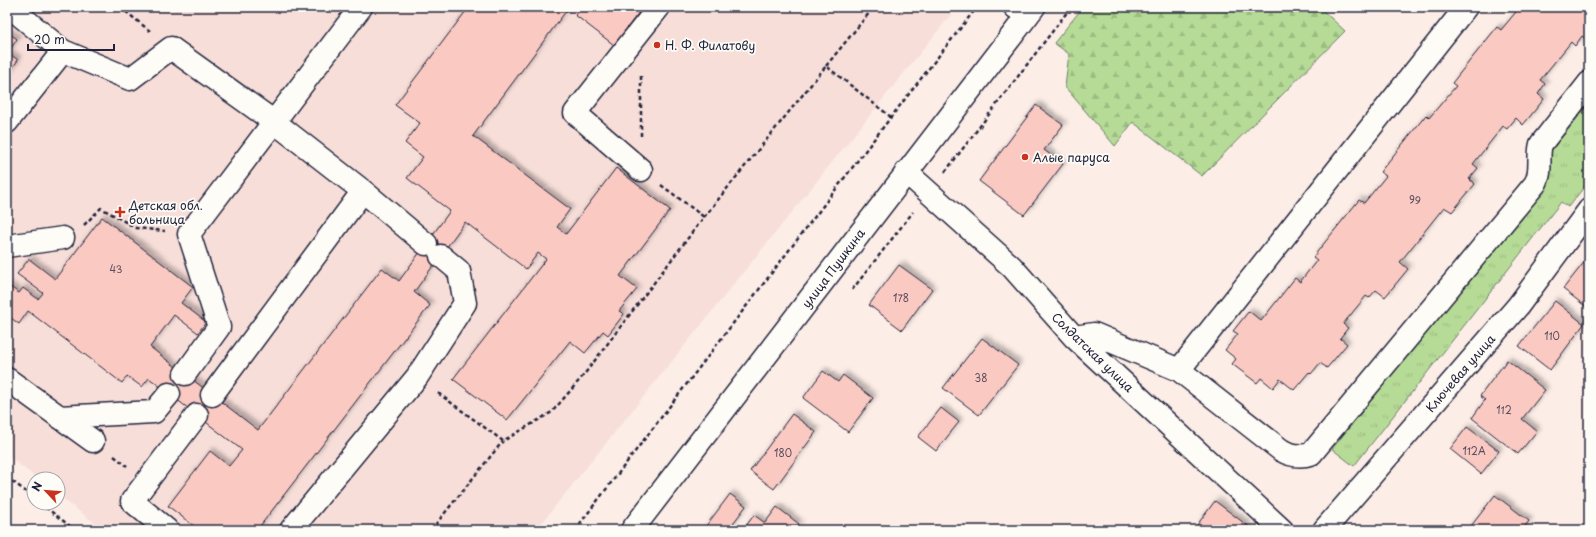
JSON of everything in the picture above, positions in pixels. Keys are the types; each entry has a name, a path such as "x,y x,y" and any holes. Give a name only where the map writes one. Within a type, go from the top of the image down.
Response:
{"street":[{"path":"10,7 63,51 130,79 171,48 273,121 363,191 460,271 465,303 417,377 291,530"},
{"path":"185,374 219,327 189,234 273,121 361,7"},
{"path":"641,170 574,113 659,7"},
{"path":"1179,370 1466,7"},
{"name":"улица Пушкина","path":"632,530 906,172 1025,10"},
{"path":"7,122 63,51"},
{"path":"1074,337 1094,334 1179,370 1281,450 1289,455 1302,457 1311,454 1535,184 1539,174 1539,150 1541,144 1589,83"},
{"name":"Солдатская улица","path":"906,172 1012,267 1074,337 1282,530"},
{"path":"212,395 363,191"},
{"name":"Ключевая улица","path":"1324,530 1518,306 1589,210"},
{"path":"7,246 63,238"},
{"path":"7,379 93,441"},
{"path":"59,417 154,412 168,394"},
{"path":"167,530 132,501 196,415"}],"path":[{"path":"120,7 171,48"},
{"path":"432,530 503,441 552,412 583,376 704,218 874,7"},
{"path":"575,530 891,117 978,7"},
{"path":"641,30 641,170 704,218"},
{"path":"826,66 891,117"},
{"path":"63,238 82,226 101,208 136,228 189,234"},
{"path":"417,377 503,441"},
{"path":"93,441 147,481"},
{"path":"7,477 26,492"},
{"path":"50,511 75,530"}],"shaded area":[{"path":"7,7 957,7 536,530 104,530 66,501 66,471 28,471 7,455"}],"green space":[{"path":"1083,7 1319,7 1345,31 1202,176 1133,122 1115,146 1065,87 1069,54 1054,43"},
{"path":"1589,103 1589,181 1568,207 1561,202 1354,466 1332,449 1550,178 1551,151"}],"building":[{"path":"469,7 569,7 473,136 570,209 557,227 566,234 616,168 670,210 620,276 637,289 619,311 624,314 608,335 603,331 585,353 570,341 507,420 453,379 546,259 538,253 526,269 465,222 414,292 430,305 257,530 199,530 168,506 210,451 229,466 242,450 149,378 142,387 127,376 122,383 28,311 19,324 7,315 7,285 19,293 23,288 38,299 43,293 17,274 29,259 55,279 102,217 193,287 181,303 206,322 198,333 174,315 150,347 258,430 382,268 399,281 450,211 407,178 423,157 405,143 420,123 395,105"},
{"path":"581,7 643,7 614,45 575,15"},
{"path":"1520,7 1589,7 1589,41 1582,36 1575,46 1571,42 1540,80 1545,84 1538,94 1544,99 1523,125 1516,118 1507,129 1503,126 1473,164 1478,168 1469,179 1475,184 1452,212 1444,207 1400,262 1408,269 1385,297 1376,290 1369,298 1366,296 1343,324 1348,328 1340,338 1347,344 1327,368 1320,363 1311,374 1309,372 1294,390 1280,379 1273,388 1261,378 1257,383 1232,364 1236,359 1225,350 1238,334 1233,331 1249,311 1261,321 1295,278 1300,282 1317,260 1313,257 1359,200 1364,203 1386,176 1380,172 1426,115 1429,118 1456,86 1452,83 1497,27 1501,30"},
{"path":"7,32 17,39 8,53 18,60 7,76"},
{"name":"Алые паруса","path":"1036,105 1063,125 1044,150 1063,164 1024,215 979,181"},
{"path":"1586,260 1589,263 1589,309 1563,289"},
{"path":"899,265 932,289 902,330 869,305"},
{"path":"1555,301 1584,324 1550,370 1519,346"},
{"path":"982,338 1018,365 979,415 943,388"},
{"path":"1507,360 1545,390 1522,419 1537,431 1518,454 1472,418 1485,400 1480,396"},
{"path":"823,371 838,382 843,375 873,398 848,432 803,398"},
{"path":"941,408 959,422 936,451 918,437"},
{"path":"792,414 816,432 774,489 750,471"},
{"path":"1467,427 1499,451 1481,474 1450,449"},
{"path":"730,494 746,506 728,530 703,530"},
{"path":"1495,495 1529,521 1522,530 1468,530"},
{"path":"1215,501 1248,526 1245,530 1203,530 1197,525"},
{"path":"777,507 799,524 794,530 743,530 754,515 765,523"}],"place":[{"name":"Н. Ф. Филатову","path":"657,45"},
{"name":"Алые паруса","path":"1025,157"},
{"name":"Детская обл. больница","path":"120,212"}]}
